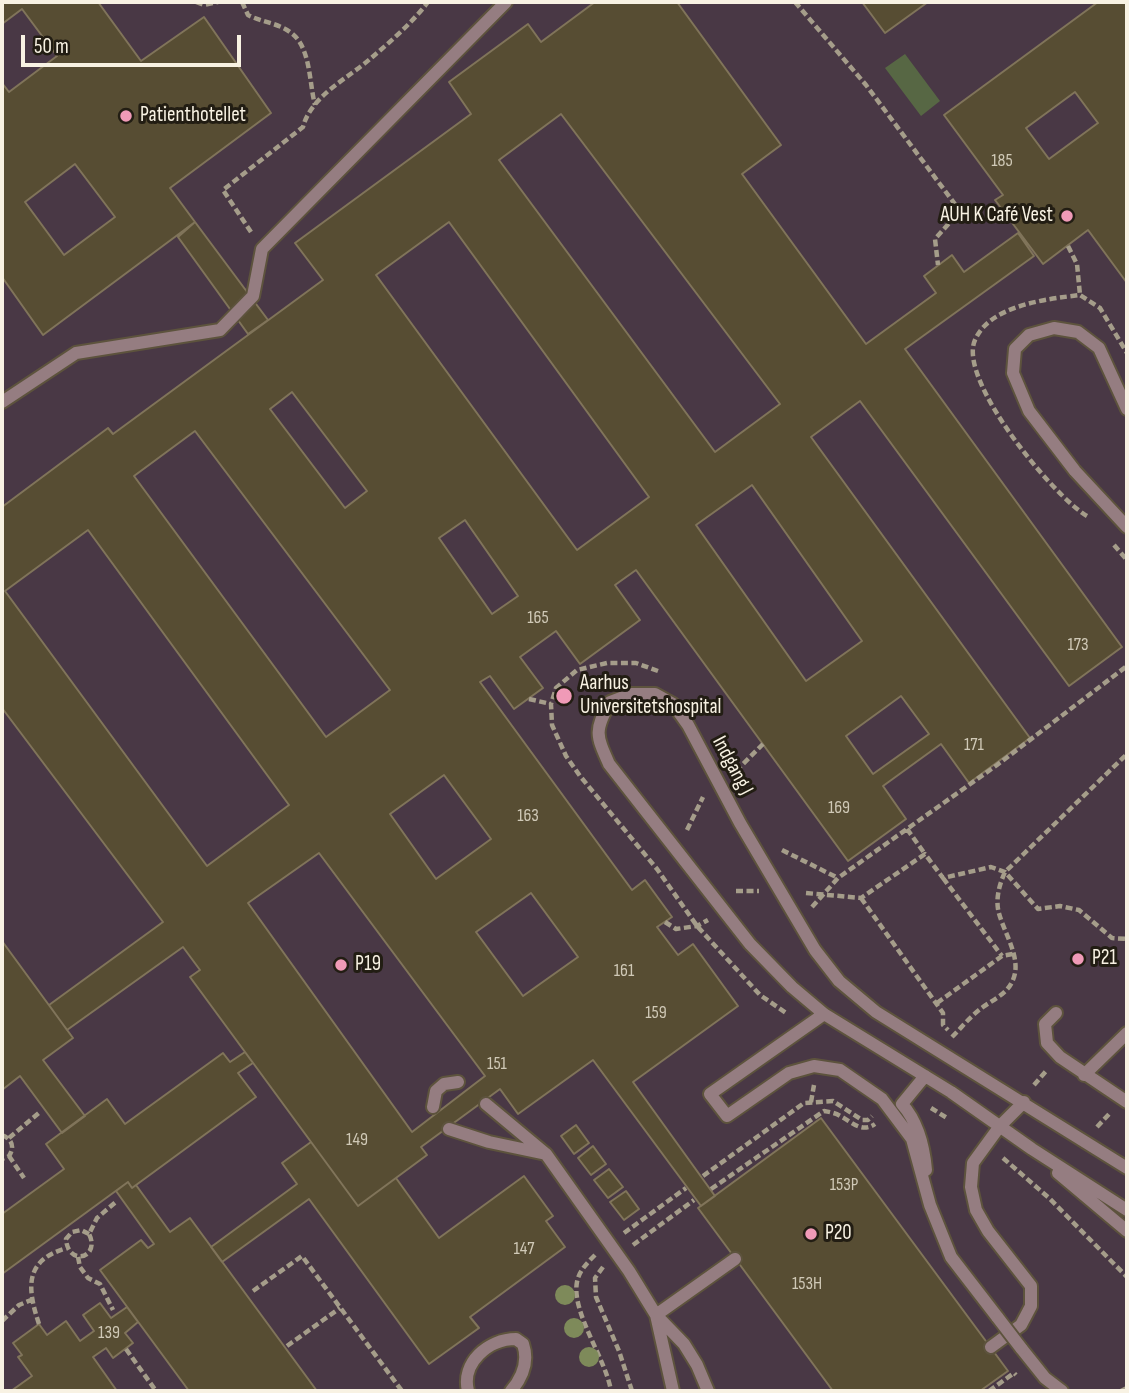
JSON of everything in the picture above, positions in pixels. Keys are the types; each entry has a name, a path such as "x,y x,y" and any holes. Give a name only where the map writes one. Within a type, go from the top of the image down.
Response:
{"lane":[{"path":"2,402 76,353 220,330 253,296 262,249 506,2"},
{"path":"1127,409 1099,348 1078,331 1054,328 1029,335 1015,349 1013,373 1029,411 1075,471 1127,527"},
{"name":"Indgang J","path":"1032,1149 925,1076 824,1014 750,944 609,764 599,742 598,723 610,702 631,694 655,694 673,704 688,726 779,892 815,950 839,981 876,1012 1127,1168"},
{"path":"1056,1013 1045,1024 1047,1044 1084,1075 1127,1102"},
{"path":"824,1014 710,1094 727,1116 789,1073 814,1066 841,1070 888,1106 912,1139 930,1205 951,1257 1045,1378 1062,1391"},
{"path":"1084,1075 1127,1033"},
{"path":"925,1076 902,1104 907,1109 924,1149 930,1205"},
{"path":"433,1107 436,1091 444,1084 458,1082"},
{"path":"991,1347 1021,1325 1031,1306 1031,1286 988,1231 976,1210 971,1187 973,1163 1000,1126 1024,1102"},
{"path":"486,1104 546,1154 629,1270 656,1315 684,1343 708,1391"},
{"path":"449,1129 489,1142 546,1154"},
{"path":"1032,1149 1127,1210"},
{"path":"1032,1149 1127,1231"},
{"path":"656,1315 735,1259"},
{"path":"656,1315 673,1391"},
{"path":"468,1391 466,1379 473,1360 496,1343 516,1339 523,1344 526,1362 521,1378 511,1391"}],"path":[{"path":"197,2 209,5 218,2"},
{"path":"242,2 248,15 290,32 298,41 304,53 315,105"},
{"path":"262,249 223,190 303,127 307,113 329,91 369,60 428,2"},
{"path":"794,2 866,85 960,211 936,239 938,265"},
{"path":"1068,246 1077,264 1080,295"},
{"path":"798,923 838,877 997,765 1127,666"},
{"path":"529,699 551,704"},
{"path":"736,771 763,744"},
{"path":"933,1047 953,1036 979,1010 1007,990 1014,980 1016,965 998,908 999,886 1005,872 1127,754"},
{"path":"649,859 688,828 713,772"},
{"path":"907,828 1002,956"},
{"path":"709,891 779,892 861,898 925,854"},
{"path":"943,878 991,867 1005,872 1038,909 1060,905 1079,910 1112,938 1127,939"},
{"path":"861,898 943,1013 943,1025 933,1047"},
{"path":"665,922 676,929 697,926 725,912"},
{"path":"937,1003 1002,956 1013,954"},
{"path":"943,1025 953,1036"},
{"path":"1024,1102 1037,1080 1060,1057"},
{"path":"703,1176 804,1103 833,1101 862,1120 868,1120 888,1106"},
{"path":"711,1189 824,1111 839,1114 856,1127 870,1128 888,1106"},
{"path":"9,1138 40,1112"},
{"path":"2,1135 9,1138 12,1144 9,1156 24,1178"},
{"path":"2,1159 9,1156"},
{"path":"89,1234 97,1218 117,1201"},
{"path":"81,1230 89,1234 93,1241 92,1249 86,1255 71,1254 66,1239 72,1232 81,1230"},
{"path":"39,1324 31,1300 30,1282 35,1268 42,1258 51,1252 67,1248"},
{"path":"78,1256 80,1268 88,1278 100,1284 113,1310"},
{"path":"253,1291 302,1256 402,1391"},
{"path":"2,1321 19,1305 31,1300"},
{"path":"288,1346 340,1308"},
{"path":"126,1349 156,1391"},
{"path":"989,1391 1014,1373 1022,1382"},
{"path":"1121,1391 1127,1388"}],"shaded area":[{"name":"Aarhus Universitetshospital","path":"2,2 1127,2 1127,1391 2,1391"}],"green space":[{"path":"905,54 940,101 921,116 885,68"}],"building":[{"path":"2,2 98,2 141,61 204,17 271,113 170,188 195,222 43,335 2,277 2,83 9,92 57,56 22,9 2,24","holes":["75,164 115,217 64,255 25,202"]},
{"path":"595,2 677,2 781,145 742,174 866,344 936,293 924,276 952,255 964,272 1018,233 1034,256 905,349 1122,647 1069,686 860,401 811,437 1030,738 969,783 941,744 883,786 906,819 848,861 636,570 615,585 640,620 580,664 556,631 520,657 543,688 514,709 490,676 480,682 632,890 645,880 672,917 657,927 678,955 693,944 738,1006 633,1082 715,1196 701,1206 593,1060 518,1114 500,1089 421,1147 427,1155 358,1206 190,977 200,970 183,947 67,1030 49,1005 163,922 2,708 2,507 108,428 113,434 323,280 295,243 471,114 449,82 528,24 541,42","holes":["561,114 780,404 715,452 499,160","449,222 649,497 577,550 376,275","292,392 367,491 345,508 270,409","195,431 390,690 326,737 134,476","752,485 862,641 806,681 696,525","465,520 518,596 492,614 439,538","88,530 289,805 207,866 5,591","901,696 929,734 873,774 846,736","444,775 491,839 436,879 390,814","319,853 485,1076 412,1132 248,903","531,893 578,957 523,996 476,932"]},
{"path":"862,2 928,2 885,33"},
{"path":"1098,2 1127,2 1127,283 1088,230 1043,264 995,200 1003,195 944,115","holes":["1075,92 1098,123 1049,159 1026,128"]},
{"path":"195,222 268,320 248,334 178,237"},
{"path":"2,941 73,1038 43,1060 85,1116 62,1133 20,1076 2,1090"},
{"path":"245,1052 253,1063 238,1073 256,1097 132,1188 128,1182 2,1274 2,1214 64,1169 46,1144 107,1099 125,1124 223,1053 230,1062"},
{"name":"P20","path":"821,1118 1008,1371 980,1391 833,1391 698,1208"},
{"path":"576,1125 589,1143 574,1154 561,1136"},
{"path":"311,1142 358,1206 396,1178 439,1238 524,1176 553,1216 546,1221 565,1247 470,1317 479,1328 429,1364 309,1199 222,1262 211,1247 297,1184 282,1163"},
{"path":"593,1146 606,1164 591,1175 578,1158"},
{"path":"609,1169 623,1187 608,1198 594,1180"},
{"path":"128,1182 132,1188 136,1185 170,1232 190,1218 317,1391 189,1391 100,1270 141,1240 148,1248 154,1244 116,1191"},
{"path":"626,1191 639,1209 624,1220 610,1202"},
{"path":"100,1303 111,1318 127,1307 138,1322 125,1333 133,1343 113,1358 106,1348 93,1357 117,1391 11,1391 32,1376 18,1357 22,1355 13,1343 39,1324 47,1335 66,1321 80,1341 94,1331 83,1315"}],"place":[{"name":"Patienthotellet","path":"126,116"},
{"name":"AUH K Café Vest","path":"1067,216"},
{"name":"Aarhus Universitetshospital","path":"564,696"},
{"name":"P21","path":"1078,959"},
{"name":"P19","path":"341,965"},
{"name":"P20","path":"811,1234"}]}
